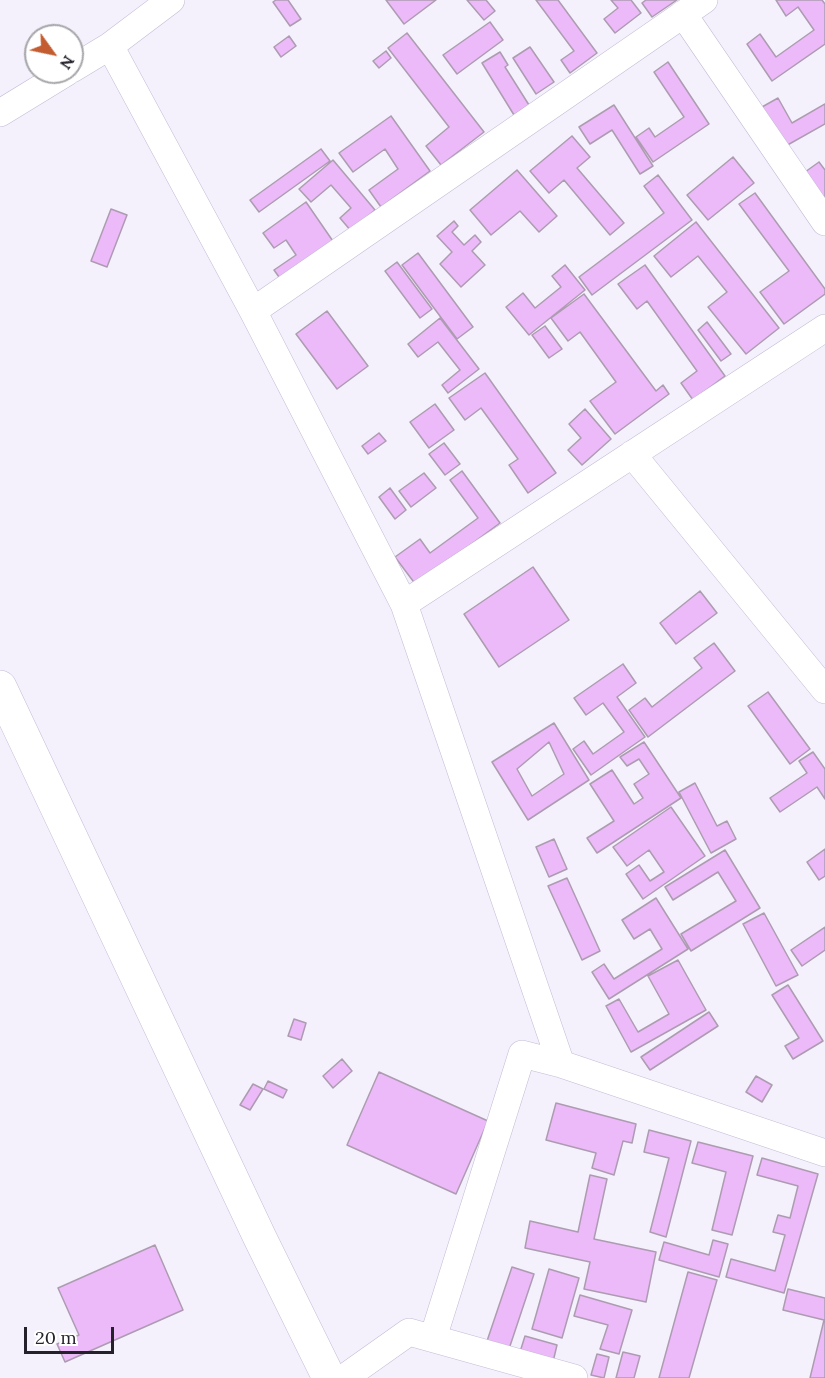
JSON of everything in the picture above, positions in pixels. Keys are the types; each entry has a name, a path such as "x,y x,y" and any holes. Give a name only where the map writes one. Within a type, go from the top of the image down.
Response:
{"main road":[{"path":"0,687 260,1238 329,1378"}],"street":[{"path":"84,62 110,46 171,0"},
{"path":"254,311 694,7 825,222"},
{"path":"110,46 254,311 404,604 561,1064"},
{"path":"0,113 47,84"},
{"path":"404,604 825,328"},
{"path":"632,454 816,657 825,690"},
{"path":"433,1338 522,1054 561,1064 825,1153"},
{"path":"344,1378 410,1332 574,1378"}],"building":[{"path":"288,0 301,19 290,26 273,2"},
{"path":"386,0 436,0 404,24"},
{"path":"467,0 486,0 495,11 484,20"},
{"path":"536,0 558,0 597,53 570,73 561,60 574,51"},
{"path":"611,0 631,0 641,13 615,33 604,19 618,8"},
{"path":"646,0 677,0 652,17 642,3"},
{"path":"776,0 822,0 825,4 825,44 772,81 747,44 760,34 776,57 814,30 798,7 786,16"},
{"path":"490,22 503,40 457,74 443,55"},
{"path":"407,33 484,132 441,165 426,146 449,127 388,48"},
{"path":"289,36 296,46 281,57 274,47"},
{"path":"530,47 554,82 536,94 513,58"},
{"path":"386,51 391,58 379,68 373,61"},
{"path":"500,52 508,65 505,67 529,105 514,115 482,63"},
{"path":"668,62 709,124 653,162 636,137 649,128 655,137 684,117 654,72"},
{"path":"778,98 792,123 825,104 825,124 784,147 762,107"},
{"path":"614,105 653,166 640,174 612,130 590,144 579,127"},
{"path":"391,116 430,171 381,207 369,190 398,169 385,149 353,172 339,153"},
{"path":"572,136 590,157 577,168 624,223 610,235 564,180 549,193 530,171"},
{"path":"321,149 330,161 259,212 250,200"},
{"path":"733,157 754,183 708,220 687,195"},
{"path":"333,160 375,210 351,231 340,218 351,208 331,185 311,202 299,189"},
{"path":"819,162 825,170 825,201 805,172"},
{"path":"517,170 557,216 539,232 520,211 491,235 470,210"},
{"path":"658,175 692,220 592,295 579,277 664,213 644,186"},
{"path":"755,193 825,289 825,294 784,324 760,292 789,271 739,204"},
{"path":"306,202 337,247 284,284 274,270 296,255 286,240 274,248 263,233"},
{"path":"111,209 127,215 107,267 91,261"},
{"path":"454,221 458,226 452,232 464,245 475,235 481,242 472,251 485,265 461,287 440,264 452,252 437,236"},
{"path":"696,222 779,328 746,354 708,307 727,292 698,256 671,277 654,256"},
{"path":"418,253 473,327 457,339 402,265"},
{"path":"397,262 432,309 420,318 385,271"},
{"path":"565,265 585,290 529,335 506,307 523,293 535,308 561,287 552,276"},
{"path":"645,265 725,376 693,400 681,383 697,371 647,301 637,309 618,284"},
{"path":"584,294 656,391 663,385 669,394 615,434 590,401 616,382 580,332 568,341 551,318"},
{"path":"327,311 368,366 337,389 296,334"},
{"path":"440,318 479,369 448,393 442,385 460,370 438,342 418,357 408,344"},
{"path":"707,322 731,354 721,361 698,330"},
{"path":"545,326 562,349 549,358 532,335"},
{"path":"485,373 556,473 528,493 509,465 518,459 481,408 465,420 449,398"},
{"path":"435,404 454,430 429,448 410,422"},
{"path":"585,409 611,439 582,465 568,450 581,438 569,424"},
{"path":"379,433 386,441 368,454 362,446"},
{"path":"444,443 460,464 445,475 429,454"},
{"path":"462,471 500,523 416,585 395,557 420,539 430,553 478,518 450,480"},
{"path":"424,473 436,488 411,507 399,491"},
{"path":"390,488 406,510 395,519 379,497"},
{"path":"533,567 569,620 499,667 464,614"},
{"path":"700,591 717,613 676,644 660,623"},
{"path":"714,643 735,671 648,737 629,710 645,698 652,707 702,668 694,658"},
{"path":"623,664 636,683 617,697 645,737 591,775 573,749 584,741 593,754 624,732 603,703 586,715 574,698"},
{"path":"768,692 810,749 790,764 748,706"},
{"path":"554,723 589,780 528,820 492,762","holes":["549,742 564,774 532,796 517,769"]},
{"path":"644,742 681,798 597,853 587,838 614,821 590,784 612,770 634,804 643,798 634,784 649,774 639,759 627,766 620,757"},
{"path":"813,752 825,769 825,799 817,787 780,812 770,798 807,773 799,761"},
{"path":"695,783 717,826 727,821 736,839 711,853 679,792"},
{"path":"671,807 705,856 643,899 626,874 639,865 650,881 664,872 649,850 627,866 613,847"},
{"path":"554,839 567,869 549,877 536,847"},
{"path":"825,849 825,876 819,880 807,862"},
{"path":"725,850 760,908 691,951 681,934 736,901 718,872 673,900 665,887"},
{"path":"567,878 600,951 582,960 548,886"},
{"path":"656,898 688,949 609,999 592,972 604,964 614,979 662,949 650,929 634,939 622,920"},
{"path":"764,913 798,975 776,986 743,924"},
{"path":"825,927 825,950 802,966 791,950"},
{"path":"678,960 706,1010 631,1052 606,1006 619,999 638,1032 669,1014 648,976"},
{"path":"788,985 823,1041 793,1059 785,1046 799,1038 772,995"},
{"path":"709,1012 718,1026 650,1070 641,1057"},
{"path":"294,1019 306,1023 301,1040 288,1036"},
{"path":"342,1059 352,1071 333,1088 323,1076"},
{"path":"379,1072 488,1121 456,1194 347,1145"},
{"path":"756,1076 772,1085 762,1102 746,1092"},
{"path":"268,1081 287,1090 283,1098 264,1089"},
{"path":"253,1084 263,1089 250,1110 240,1105"},
{"path":"556,1103 636,1124 632,1143 623,1141 614,1175 592,1168 596,1153 546,1140"},
{"path":"649,1130 691,1141 666,1237 650,1232 669,1158 644,1152"},
{"path":"698,1142 753,1156 732,1235 712,1230 726,1172 692,1163"},
{"path":"762,1158 818,1174 784,1293 726,1277 731,1259 775,1271 785,1235 773,1232 778,1215 790,1218 798,1186 757,1175"},
{"path":"590,1175 607,1179 594,1239 656,1252 646,1302 584,1289 590,1262 525,1248 530,1221 578,1232"},
{"path":"713,1240 728,1244 719,1277 659,1260 664,1242 709,1255"},
{"path":"155,1245 183,1310 65,1362 57,1344 79,1335 58,1288"},
{"path":"512,1267 534,1274 508,1352 486,1344"},
{"path":"549,1269 579,1278 562,1338 532,1329"},
{"path":"688,1272 717,1280 689,1378 659,1378"},
{"path":"788,1289 825,1298 825,1378 810,1378 824,1320 783,1310"},
{"path":"580,1295 632,1310 619,1354 600,1349 608,1325 574,1316"},
{"path":"525,1336 557,1345 553,1362 520,1352"},
{"path":"623,1352 640,1356 634,1378 616,1378"},
{"path":"597,1354 609,1357 604,1378 591,1375"}]}
